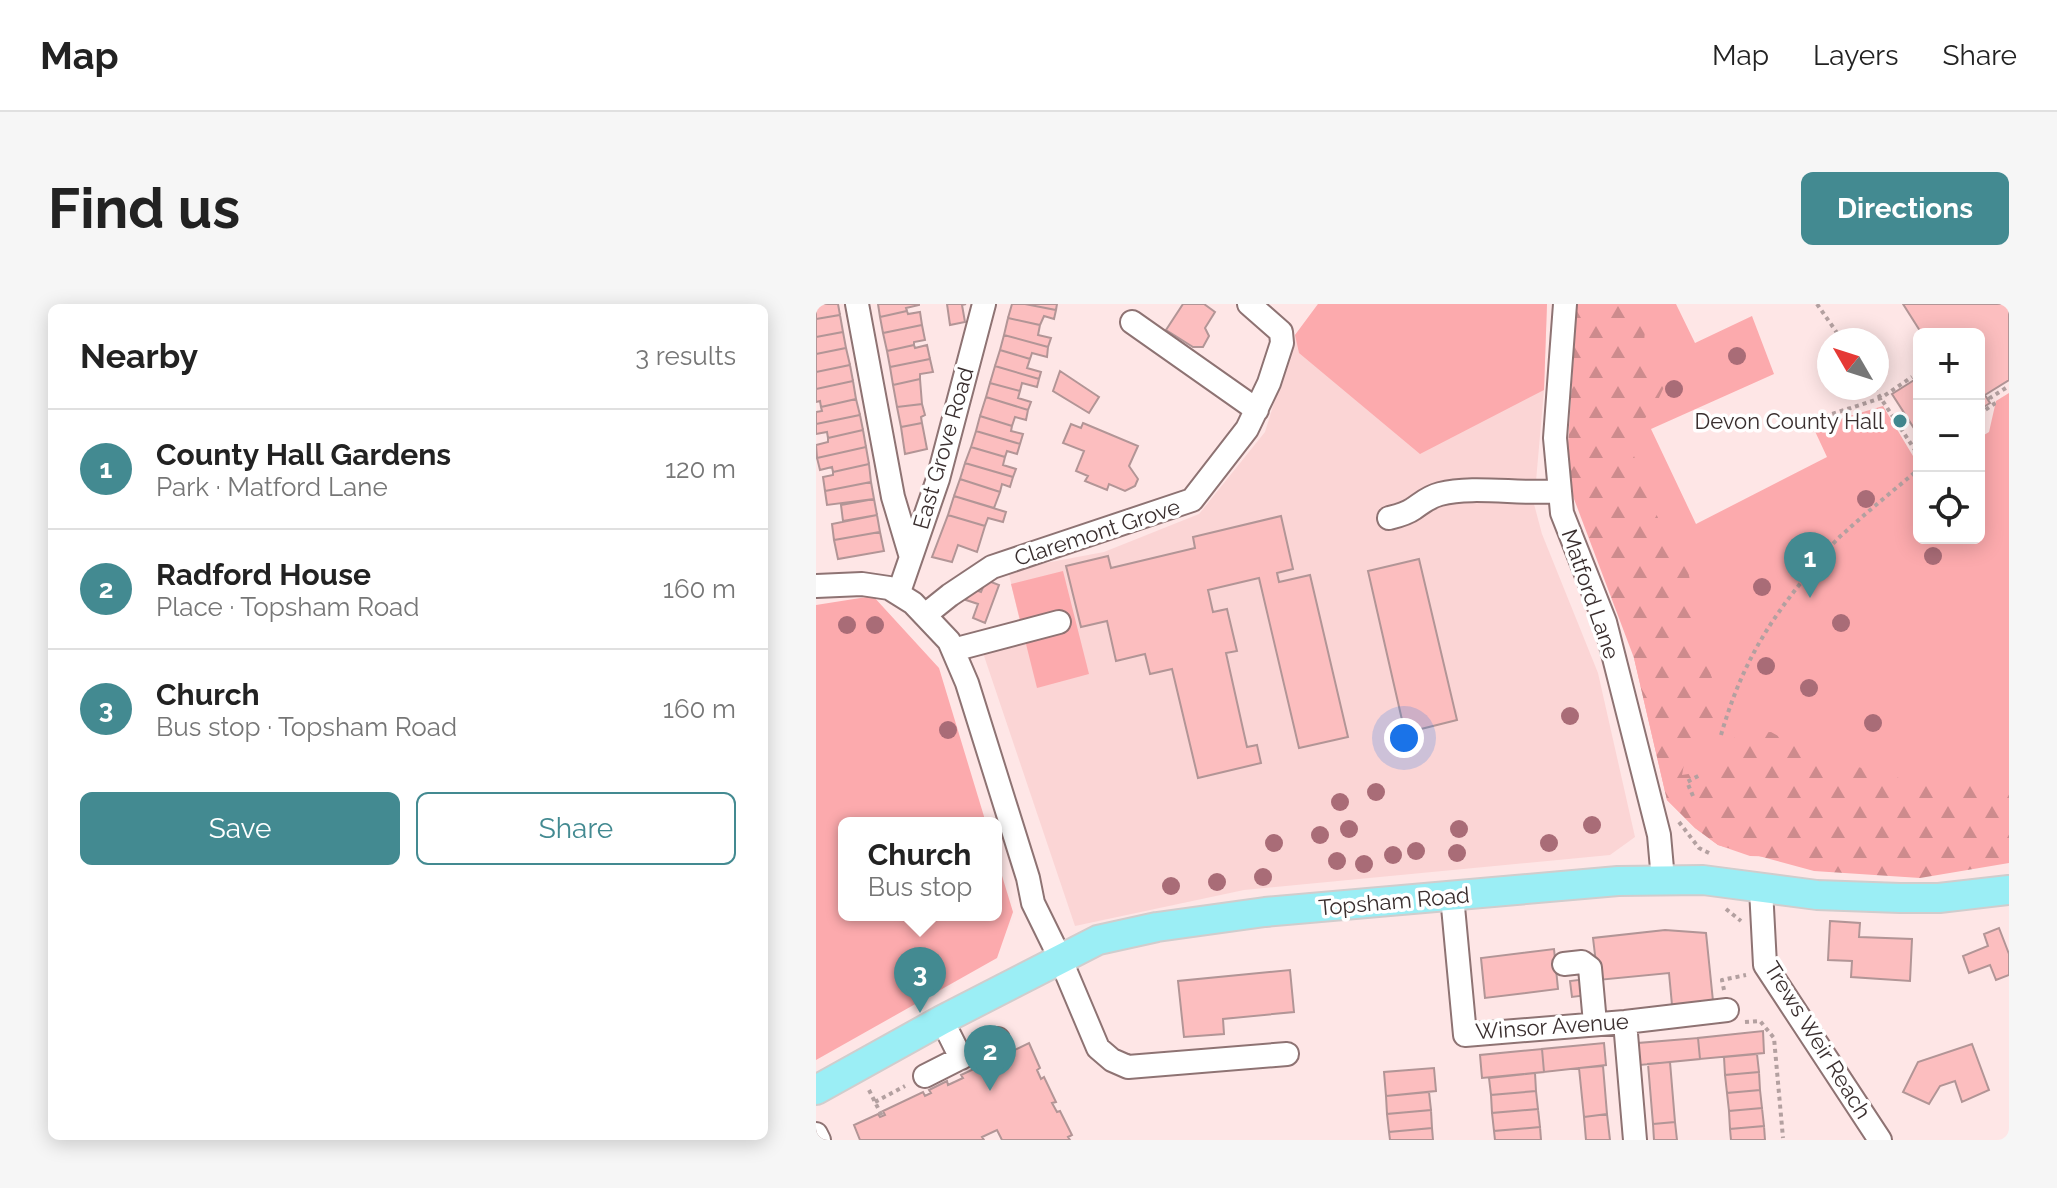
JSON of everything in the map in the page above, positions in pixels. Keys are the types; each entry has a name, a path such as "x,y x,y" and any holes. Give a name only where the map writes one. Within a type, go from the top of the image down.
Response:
{"main road":[{"name":"Topsham Road","path":"816,1090 942,1020 1098,940 1170,925 1265,912 1618,881 1703,880 1761,889 1900,898 1939,898 2009,890"}],"street":[{"path":"857,304 893,497 910,554"},
{"name":"East Grove Road","path":"899,592 938,479 984,304"},
{"name":"Claremont Grove","path":"925,615 992,567 1192,500 1247,429 1282,343 1281,332 1249,304"},
{"name":"Matford Lane","path":"1565,304 1555,438 1562,513 1605,622 1659,835 1663,880"},
{"path":"1132,322 1257,410"},
{"path":"1389,518 1411,511 1424,499 1441,493 1465,490 1513,493 1559,491"},
{"path":"816,586 862,584 899,592 949,641 967,683 1033,903 1098,1048 1112,1060 1128,1067 1287,1054"},
{"path":"953,650 1059,622"},
{"name":"Trews Weir Reach","path":"1761,889 1765,965 1880,1140"},
{"name":"Winsor Avenue","path":"1452,896 1465,1035 1727,1010"},
{"path":"1564,964 1582,962 1590,968 1595,1023"},
{"path":"942,1020 961,1058"},
{"path":"1625,1022 1635,1140"},
{"path":"925,1076 998,1039"},
{"path":"816,1134 819,1140"}],"path":[{"path":"1817,304 1834,328"},
{"path":"1889,393 1912,377"},
{"path":"1985,410 1994,404 1990,398 2009,386"},
{"path":"1817,419 1875,400"},
{"path":"1882,400 1913,445"},
{"path":"1721,735 1733,693 1746,664 1788,599 1842,534 1915,472"},
{"path":"1693,796 1687,782 1700,775"},
{"path":"1674,819 1682,823 1699,848 1719,858"},
{"path":"1726,909 1740,921 1761,923"},
{"path":"1760,1021 1774,1038 1783,1138"},
{"path":"875,1102 925,1076"},
{"path":"868,1087 882,1116"}],"shaded area":[{"path":"1318,304 1547,304 1544,390 1534,504 1542,534 1598,673 1635,837 1610,855 1244,890 1075,926 979,641 1022,631 1008,570 1104,552 1199,514 1265,432 1295,335"}],"green space":[{"path":"1318,304 1547,304 1544,390 1420,454 1299,353 1295,335"},
{"path":"1577,304 1676,304 1695,343 1752,316 1774,374 1651,429 1696,524 1827,457 1813,427 1883,406 1913,456 1913,544 1985,544 1985,434 1989,432 1996,401 2009,393 2009,863 1750,856 1718,845 1695,828 1667,800 1634,658"},
{"path":"1577,304 1647,304 1644,343 1648,366 1665,370 1665,385 1643,421 1633,453 1648,497 1672,547 1687,565 1692,618 1720,702 1701,744 1685,759 1682,775 1707,771 1717,750 1740,734 1771,732 1810,754 1921,784 1967,783 2009,777 2009,863 1920,878 1814,871 1718,845 1695,828 1667,800 1634,658 1571,491 1567,459"},
{"path":"1063,571 1089,674 1037,688 1011,584"},
{"path":"873,596 939,668 984,817 838,817 838,921 1002,921 1002,876 1013,912 997,958 816,1060 816,605"}],"building":[{"path":"816,304 838,304 840,315 816,319"},
{"path":"878,304 919,304 919,305 880,317"},
{"path":"947,304 966,304 962,305 965,322 950,325"},
{"path":"1012,304 1056,310 1054,319 1044,316 1040,325 1008,318"},
{"path":"1025,304 1057,304 1056,310"},
{"path":"1183,304 1204,304 1215,312 1205,328 1209,336 1203,347 1193,347 1166,330"},
{"path":"1903,304 2009,304 2009,380 1985,395 1985,328 1918,328"},
{"path":"907,311 908,314 920,312 922,325 883,333 880,317"},
{"path":"840,315 843,332 816,337 816,319"},
{"path":"1008,318 1040,325 1038,335 1051,338 1048,347 1004,335"},
{"path":"922,325 925,340 887,351 883,333"},
{"path":"843,332 846,348 816,354 816,337"},
{"path":"1004,335 1048,347 1047,357 1032,353 1030,359 1000,350"},
{"path":"914,345 915,348 927,345 930,359 890,367 887,351"},
{"path":"846,348 850,365 816,372 816,354"},
{"path":"1000,350 1030,359 1027,368 1041,372 1039,379 995,366"},
{"path":"930,359 933,372 920,374 920,379 893,385 890,367"},
{"path":"850,365 853,381 816,389 816,372"},
{"path":"995,366 1039,379 1037,387 1022,383 1020,391 990,383"},
{"path":"1060,371 1099,397 1089,413 1053,391"},
{"path":"920,379 922,404 897,407 893,385"},
{"path":"853,381 856,399 821,407 820,401 816,402 816,389"},
{"path":"1913,381 1913,427 1892,394"},
{"path":"990,383 1020,391 1018,398 1031,402 1028,410 986,397"},
{"path":"986,397 1028,410 1026,420 1015,417 1012,426 980,416"},
{"path":"856,399 860,415 816,424 816,412 822,411 821,407"},
{"path":"922,404 925,415 921,417 922,423 901,427 897,407"},
{"path":"860,415 863,430 828,438 827,432 816,434 816,424"},
{"path":"980,416 1012,426 1011,431 1023,434 1020,444 976,431"},
{"path":"922,423 927,449 905,454 901,427"},
{"path":"1083,423 1138,446 1129,466 1138,479 1135,486 1125,491 1109,484 1107,490 1085,481 1088,476 1076,471 1084,451 1063,443 1071,424 1081,428"},
{"path":"863,430 866,447 817,458 816,445 828,442 828,438"},
{"path":"976,431 1020,444 1017,454 1007,451 1005,457 971,447"},
{"path":"866,447 869,464 833,472 832,467 820,470 817,458"},
{"path":"971,447 1005,457 1003,465 1016,469 1013,477 965,463"},
{"path":"965,463 1013,477 1010,487 1002,484 1000,492 960,479"},
{"path":"869,464 871,482 825,491 823,477"},
{"path":"960,479 1000,492 994,508 954,496"},
{"path":"871,482 874,499 827,505 825,491"},
{"path":"954,496 1006,512 1003,522 988,518 985,526 948,515"},
{"path":"874,499 877,515 843,521 841,505"},
{"path":"877,515 880,532 834,540 832,524"},
{"path":"948,515 985,526 977,552 958,545 952,562 932,557"},
{"path":"1281,516 1293,569 1277,573 1279,582 1310,575 1348,737 1299,748 1259,578 1208,590 1213,612 1227,609 1237,651 1226,653 1247,747 1257,745 1261,763 1198,778 1172,669 1150,674 1145,654 1116,661 1107,621 1081,627 1066,566 1108,556 1111,568 1195,548 1193,537"},
{"path":"880,532 884,551 838,559 834,540"},
{"path":"1419,559 1457,720 1405,733 1368,571"},
{"path":"986,580 999,585 985,623 973,618 978,604 966,600 970,588 981,592"},
{"path":"1830,921 1860,923 1859,937 1912,939 1910,981 1851,977 1852,961 1828,960"},
{"path":"1999,928 2009,954 2009,975 1996,980 1990,965 1969,973 1963,956 1988,946 1984,934"},
{"path":"1665,930 1706,933 1713,1001 1672,1005 1669,973 1598,980 1593,938"},
{"path":"1554,949 1558,989 1485,998 1481,958"},
{"path":"1290,970 1294,1012 1223,1019 1224,1034 1184,1037 1178,981"},
{"path":"1586,979 1588,995 1572,997 1570,981"},
{"path":"1763,1031 1764,1053 1700,1059 1698,1038"},
{"path":"1698,1038 1700,1059 1640,1065 1638,1043"},
{"path":"1029,1043 1040,1068 1037,1070 1041,1079 1044,1077 1056,1102 1052,1103 1057,1112 1060,1111 1072,1135 1068,1137 1070,1140 1002,1140 997,1130 982,1137 984,1140 860,1140 854,1125 878,1114 880,1117 885,1115 883,1111 923,1092 925,1096 931,1093 929,1090 947,1081 948,1085 963,1078 961,1075 995,1059 997,1063 1002,1060 1000,1057"},
{"path":"1604,1043 1606,1065 1544,1072 1542,1049"},
{"path":"1972,1044 1989,1090 1962,1102 1955,1081 1940,1086 1929,1104 1903,1092 1918,1062"},
{"path":"1542,1049 1544,1072 1482,1078 1480,1055"},
{"path":"1757,1054 1759,1072 1725,1075 1724,1057"},
{"path":"1670,1062 1675,1122 1653,1124 1648,1064"},
{"path":"1603,1066 1607,1114 1584,1117 1579,1068"},
{"path":"1434,1068 1436,1091 1386,1096 1384,1072"},
{"path":"1759,1072 1760,1090 1727,1093 1725,1075"},
{"path":"1535,1073 1536,1091 1491,1095 1489,1078"},
{"path":"1760,1090 1762,1108 1729,1111 1727,1093"},
{"path":"1536,1091 1538,1109 1492,1113 1491,1095"},
{"path":"1429,1092 1431,1110 1387,1114 1386,1096"},
{"path":"1762,1108 1764,1126 1730,1129 1729,1111"},
{"path":"1538,1109 1540,1127 1494,1131 1492,1113"},
{"path":"1431,1110 1432,1128 1389,1132 1387,1114"},
{"path":"1607,1114 1610,1140 1586,1140 1584,1117"},
{"path":"1675,1122 1677,1140 1654,1140 1653,1124"},
{"path":"1764,1126 1765,1140 1731,1140 1730,1129"},
{"path":"1540,1127 1541,1140 1495,1140 1494,1131"},
{"path":"1432,1128 1433,1140 1390,1140 1389,1132"}],"place":[{"name":"Devon County Hall","path":"1900,421"},
{"name":"County Hall Gardens","path":"1810,598"},
{"name":"Church","path":"920,1013"},
{"name":"Radford House","path":"990,1091"}]}
